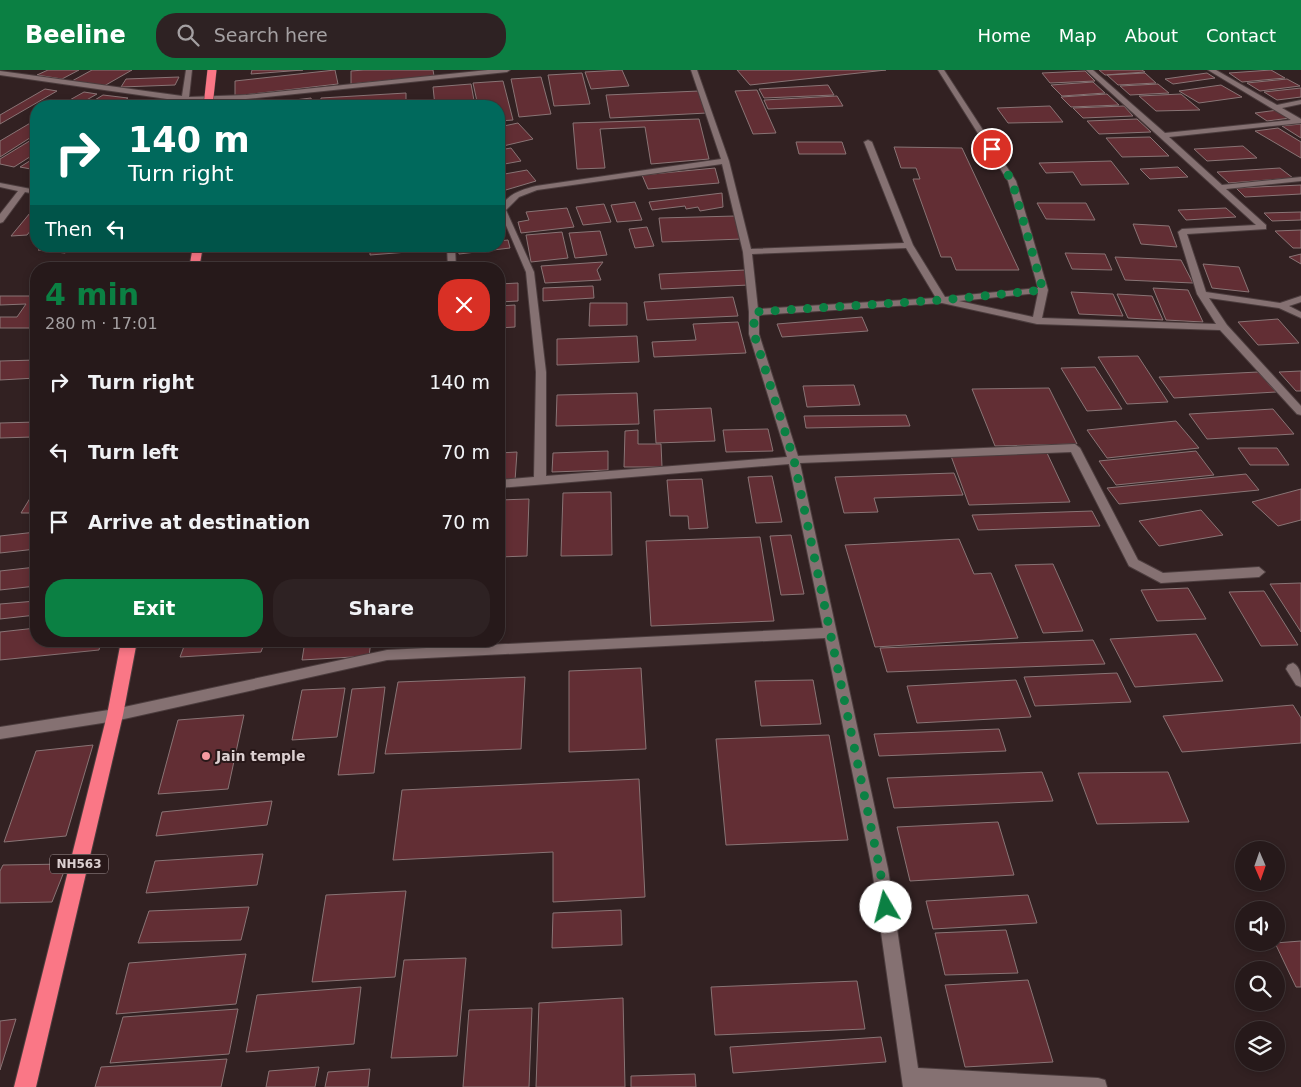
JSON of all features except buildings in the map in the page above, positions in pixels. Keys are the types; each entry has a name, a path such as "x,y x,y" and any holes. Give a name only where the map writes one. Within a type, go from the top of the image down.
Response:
{"highway":[{"path":"209,100 212,70"},
{"name":"NH563","path":"25,1087 114,715 128,647"}],"street":[{"path":"184,100 190,70"},
{"path":"209,100 451,72 507,70"},
{"path":"694,70 724,161 747,252 754,312 754,334 794,460 880,870 911,1082 1098,1087"},
{"path":"941,70 1012,181 1043,290 1037,321"},
{"path":"1089,70 1222,187 1263,227 1182,232 1202,294 1223,328 1301,412"},
{"path":"1164,136 1299,120 1211,70"},
{"path":"0,73 171,100"},
{"path":"1278,107 1301,102"},
{"path":"868,142 909,245 942,300 1037,321 1223,328"},
{"path":"505,204 508,199 520,192 536,188 724,161"},
{"path":"1222,187 1301,179"},
{"path":"0,185 30,191"},
{"path":"0,220 23,190"},
{"path":"505,217 530,272 542,372 540,481"},
{"path":"747,252 909,245"},
{"path":"754,312 942,300 1043,290"},
{"path":"1202,294 1281,306 1301,315"},
{"path":"1281,306 1301,299"},
{"path":"505,484 794,460 1075,448 1133,563 1161,578 1260,572"},
{"path":"0,733 114,715 387,656 829,633"}],"place":[{"name":"Jain temple","path":"206,756"}],"route":[{"path":"886,907 880,870 794,460 754,334 754,312 942,300 1043,290 1012,181 992,149"}]}
